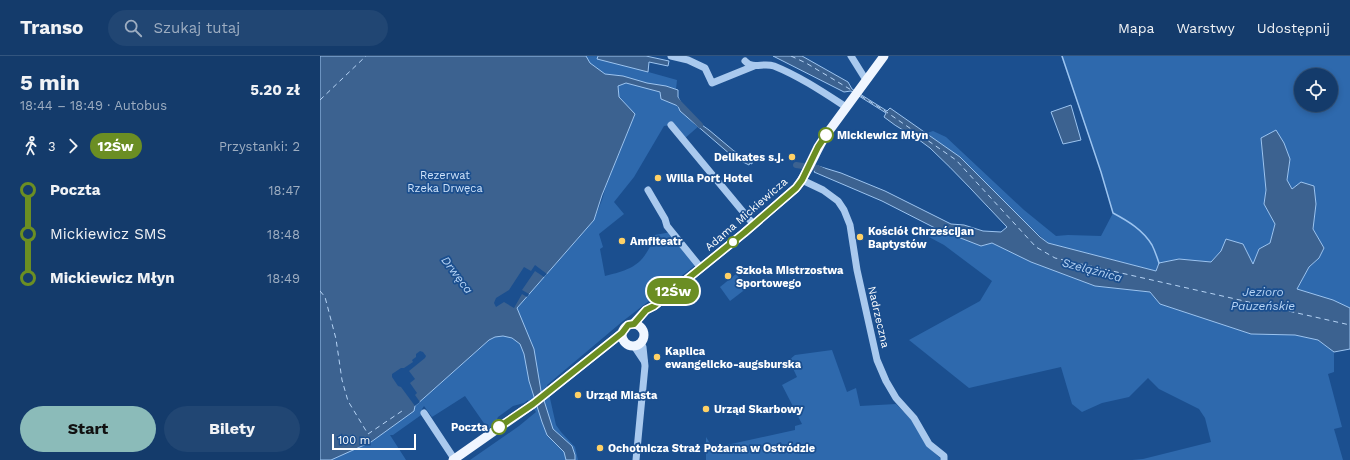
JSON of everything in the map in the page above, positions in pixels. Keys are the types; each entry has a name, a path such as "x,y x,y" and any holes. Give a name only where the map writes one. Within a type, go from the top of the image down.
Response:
{"main road":[{"name":"Adama Mickiewicza","path":"637,325 646,310 654,306 754,225 789,194 802,180 818,147 884,56"},
{"path":"454,460 533,404 607,344 623,337 628,325 637,325 644,330 645,335 638,344 629,345 623,337"}],"street":[{"path":"671,56 688,60 705,68 712,83 754,66 767,64 808,82 847,105"},
{"path":"851,56 864,82"},
{"path":"745,61 754,66"},
{"path":"671,125 754,225"},
{"name":"Nadrzeczna","path":"802,180 824,190 838,201 844,210 850,226 857,270 877,360 886,381 896,398 914,418 929,444 944,456 944,460"},
{"path":"648,190 665,219 667,226 701,268"},
{"path":"636,460 644,380 644,361 638,344"},
{"path":"424,414 454,460"}],"green space":[{"name":"Rezerwat Rzeka Drwęca","path":"320,56 598,56 609,61 677,80 675,99 700,125 684,139 671,125 664,126 634,177 614,202 624,214 599,234 603,247 600,249 605,276 624,271 637,264 647,253 655,235 671,232 697,264 623,321 547,385 556,425 575,447 578,460 470,460 519,426 536,412 528,400 524,403 513,406 498,417 495,424 488,429 465,396 432,417 424,406 422,409 424,413 393,435 390,435 406,460 320,460","holes":["635,114 594,220 540,282"]},
{"path":"1061,56 1350,56 1350,308 1333,300 1297,290 1309,267 1319,258 1324,248 1313,229 1316,204 1292,189 1287,180 1290,159 1261,138 1266,190 1264,204 1275,223 1270,243 1259,249 1253,265 1221,251 1211,262 1179,259 1156,271 1048,243 927,133 933,131 946,137 1024,210 1056,236 1101,236 1113,213 1101,172"},
{"path":"935,228 981,246 992,243 1031,262 1095,286 1150,292 1160,304 1251,334 1295,335 1318,340 1334,352 1334,372 1328,374 1342,427 1334,429 1343,460 1132,460 1143,459 1211,442 1205,418 1199,409 1159,389 1148,378 1129,397 1102,403 1082,412 1072,404 1061,367 969,388 909,340 980,301 992,281 944,245 929,237"},
{"path":"736,274 747,288 730,301 720,287"},
{"path":"832,350 847,392 856,388 860,406 896,404 911,419 927,446 940,458 940,460 706,460 706,437 713,448 795,430 795,426 802,424 782,385 797,377 789,360 795,355"}],"water":[{"name":"Rezerwat Rzeka Drwęca","path":"320,56 586,56 590,63 605,74 623,76 678,90 678,97 681,103 679,105 692,118 734,151 752,161 752,164 750,163 749,165 731,155 680,111 678,106 661,99 660,92 626,83 618,86 619,97 635,114 602,195 594,220 517,308 534,349 541,391 553,429 572,446 575,460 566,460 564,452 547,435 529,381 524,354 520,344 512,338 503,336 495,337 489,340 415,406 414,411 371,442 331,460 320,460"},
{"path":"598,56 646,56 669,61 668,66 649,62 648,72 597,59"},
{"name":"Jezioro Pauzeńskie","path":"773,56 802,56 848,82 852,89 887,111 890,108 960,157 1040,237 1048,243 1156,271 1159,263 1179,259 1211,262 1221,251 1226,239 1243,244 1253,264 1259,249 1270,243 1275,224 1264,204 1266,190 1261,138 1276,130 1284,143 1290,159 1287,180 1292,189 1301,182 1314,186 1316,204 1313,229 1324,248 1319,258 1309,267 1297,289 1333,300 1350,308 1350,349 1334,352 1318,340 1295,335 1251,334 1160,304 1150,292 1095,286 1031,262 992,243 981,246 935,228 882,201 814,172 818,166 841,173 885,191 951,224 964,225 983,231 1001,232 1007,227 960,177 930,148 884,117 886,113 851,91 844,92"},
{"path":"1071,105 1081,140 1063,144 1051,112"}],"pier":[{"path":"535,265 547,274 544,277 535,271 522,290 529,294 528,296 527,297 522,294 514,308 504,302 496,307 494,303 496,298 509,290 524,267 531,271"},
{"path":"420,351 426,356 425,358 409,371 415,379 410,383 417,393 415,395 420,402 415,406 401,387 398,386 392,377 392,374 413,362 412,360"}],"waterway":[{"path":"1062,56 1101,172 1113,213 1140,230 1152,245 1159,263"},
{"path":"674,98 700,125"},
{"path":"796,165 817,168 823,171"}],"ferry route":[{"path":"320,100 366,56"},
{"path":"791,56 806,63 853,91"},
{"path":"861,96 956,160 1036,247 1055,258 1350,325"},
{"path":"320,291 325,297 336,339 342,380 348,401 368,434 402,411"}],"bus line":[{"name":"12Św","path":"499,427 533,404 622,333 625,327 630,324 634,324 646,310 654,306 783,200 802,180 818,147 826,135"}],"place":[{"name":"Mickiewicz Młyn","path":"826,135"},
{"name":"Delikates s.j.","path":"792,157"},
{"name":"Willa Port Hotel","path":"658,178"},
{"name":"Kościół Chrześcijan Baptystów","path":"860,237"},
{"name":"Amfiteatr","path":"622,241"},
{"name":"Szkoła Mistrzostwa Sportowego","path":"728,276"},
{"name":"Kaplica ewangelicko-augsburska","path":"657,357"},
{"name":"Urząd Miasta","path":"578,395"},
{"name":"Urząd Skarbowy","path":"706,409"},
{"name":"Poczta","path":"499,427"},
{"name":"Ochotnicza Straż Pożarna w Ostródzie","path":"600,448"}],"water label":[{"name":"Szelążnica","path":"1092,270"},
{"name":"Drwęca","path":"457,275"}]}
